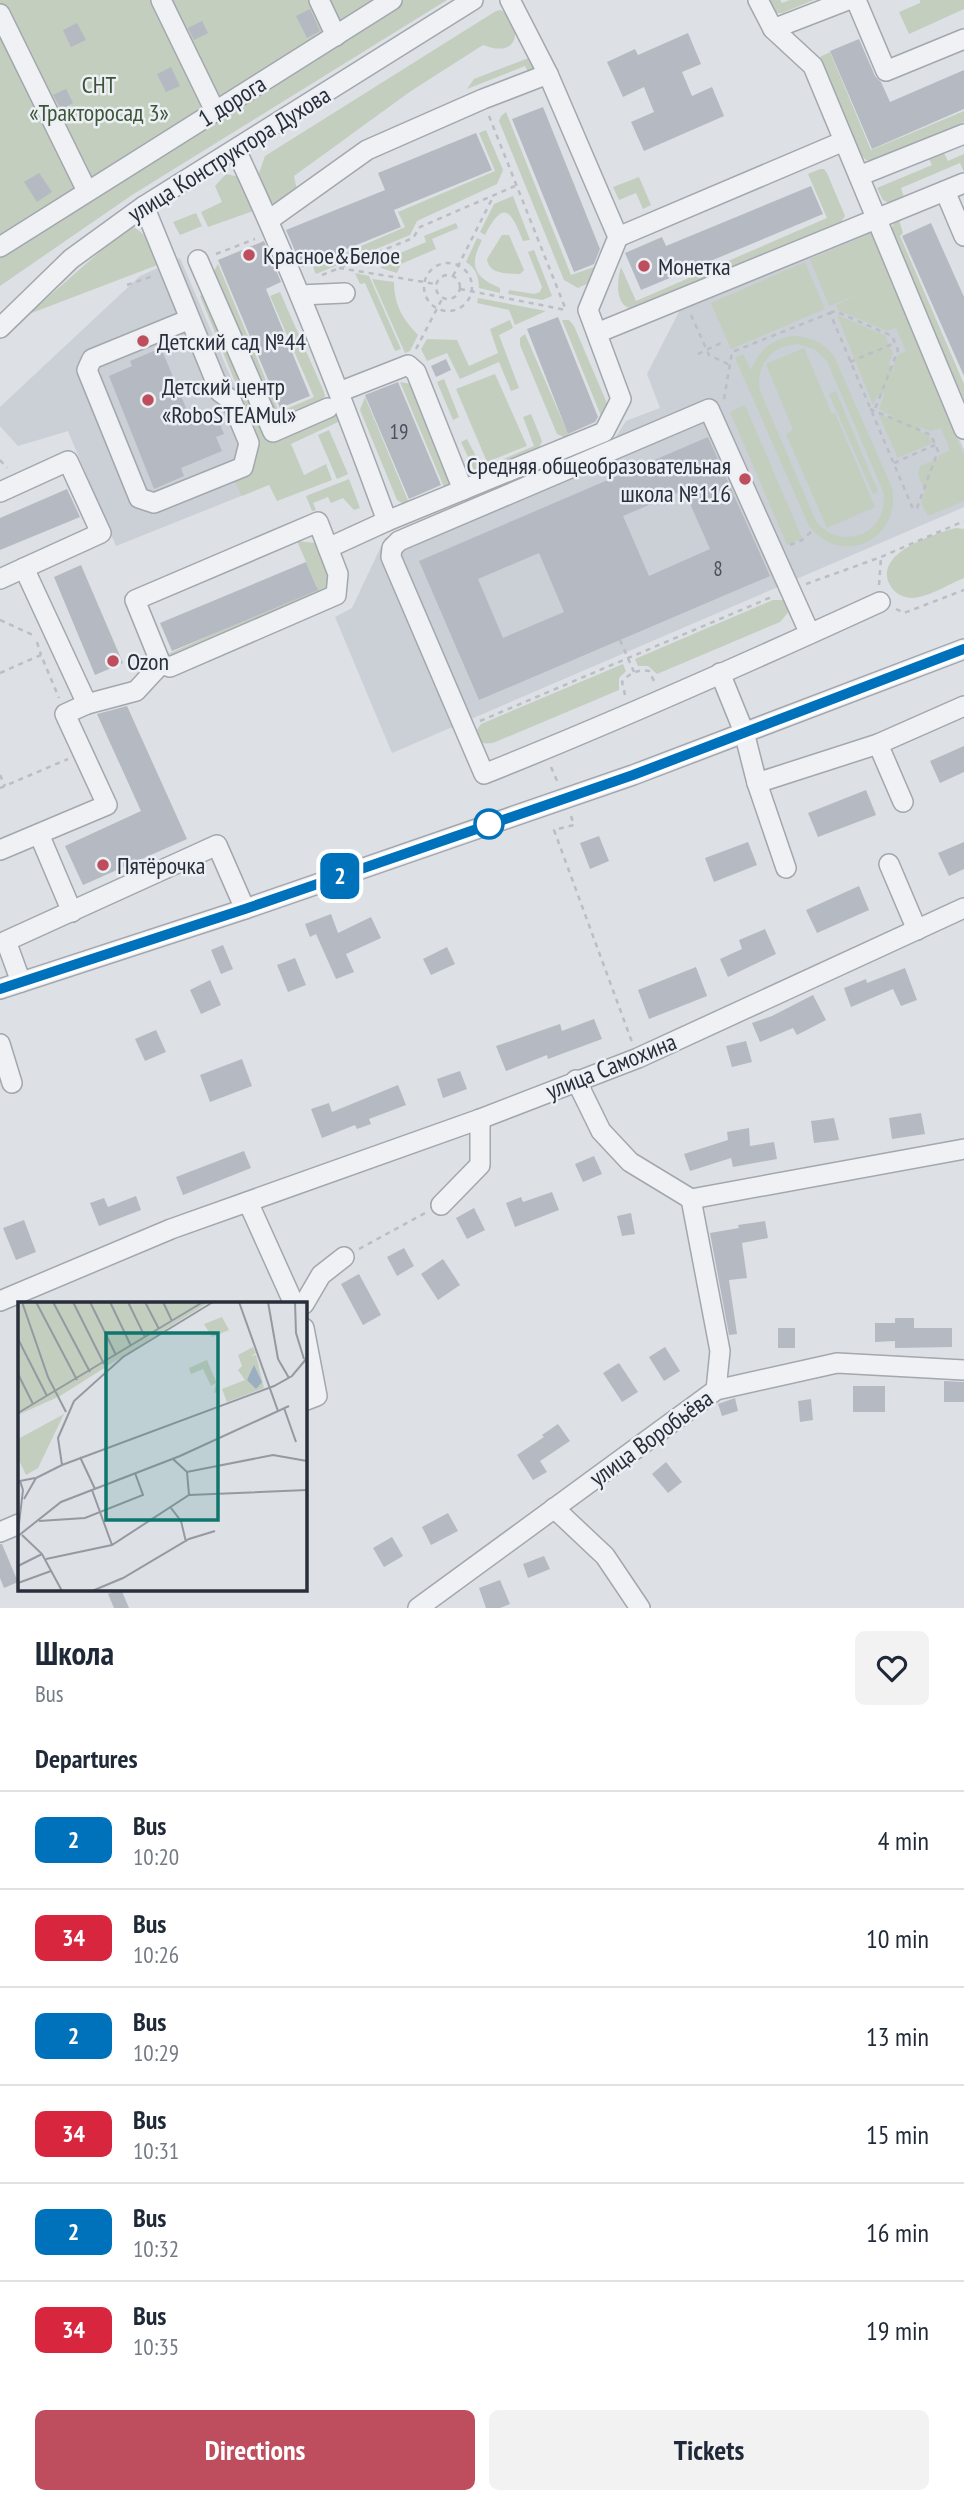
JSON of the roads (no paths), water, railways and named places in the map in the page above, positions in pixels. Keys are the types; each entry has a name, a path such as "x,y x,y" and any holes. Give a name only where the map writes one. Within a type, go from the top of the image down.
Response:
{"street":[{"path":"161,0 215,111"},
{"path":"319,0 337,36"},
{"name":"1 дорога","path":"0,247 392,0"},
{"name":"улица Конструктора Духова","path":"0,328 71,260 144,206 473,0"},
{"path":"510,0 548,74 618,237"},
{"path":"758,0 773,29 813,66 964,429"},
{"path":"773,29 848,0"},
{"path":"856,0 886,71 964,39"},
{"path":"0,14 87,191"},
{"path":"269,220 367,150 483,99 548,74"},
{"path":"859,176 964,134"},
{"path":"328,548 604,432 621,399 588,310 618,237 844,141"},
{"path":"236,150 299,290 387,521"},
{"path":"597,333 964,183"},
{"path":"945,191 964,236"},
{"path":"144,206 220,392 231,400 249,443 243,467 154,503 139,498 87,370 92,359 190,319"},
{"path":"198,260 273,432"},
{"path":"299,290 345,293"},
{"path":"340,392 408,365 416,372 463,490"},
{"path":"249,443 328,408"},
{"path":"810,634 709,409 399,541 392,548 391,557 484,774 810,634 880,602"},
{"path":"0,492 68,461 102,533 0,579"},
{"path":"318,522 328,548 338,574 336,595 170,667 161,664 135,600 318,522"},
{"path":"24,568 87,704"},
{"path":"0,989 245,909 633,775 964,649"},
{"path":"0,850 107,805 65,714 87,704 136,691 161,664"},
{"path":"720,673 744,732 757,783 786,868"},
{"path":"757,783 878,744 964,706"},
{"path":"878,744 903,802"},
{"path":"39,834 72,912"},
{"path":"21,982 2,937 72,912 217,845 245,909"},
{"path":"888,864 917,930"},
{"name":"улица Самохина","path":"0,1301 172,1229 480,1119 638,1058 964,908"},
{"path":"0,1044 12,1083"},
{"path":"576,1080 601,1131 630,1162 691,1199 964,1149"},
{"path":"441,1205 480,1166 480,1119"},
{"path":"691,1199 720,1350 716,1390"},
{"path":"248,1202 293,1302"},
{"path":"305,1302 321,1275 344,1257"},
{"path":"306,1338 317,1396 306,1400"},
{"name":"улица Воробьёва","path":"418,1608 716,1390 836,1363 964,1370"},
{"path":"554,1508 605,1556 640,1608"},
{"path":"0,1532 18,1524"}],"place":[{"name":"Красное&Белое","path":"249,255"},
{"name":"Монетка","path":"644,266"},
{"name":"Детский сад №44","path":"143,341"},
{"name":"Детский центр «RoboSTEAMul»","path":"148,400"},
{"name":"Средняя общеобразовательная школа №116","path":"745,479"},
{"name":"Ozon","path":"113,661"},
{"name":"Пятёрочка","path":"103,865"}],"park label":[{"name":"СНТ «Тракторосад 3»","path":"99,98"}]}
